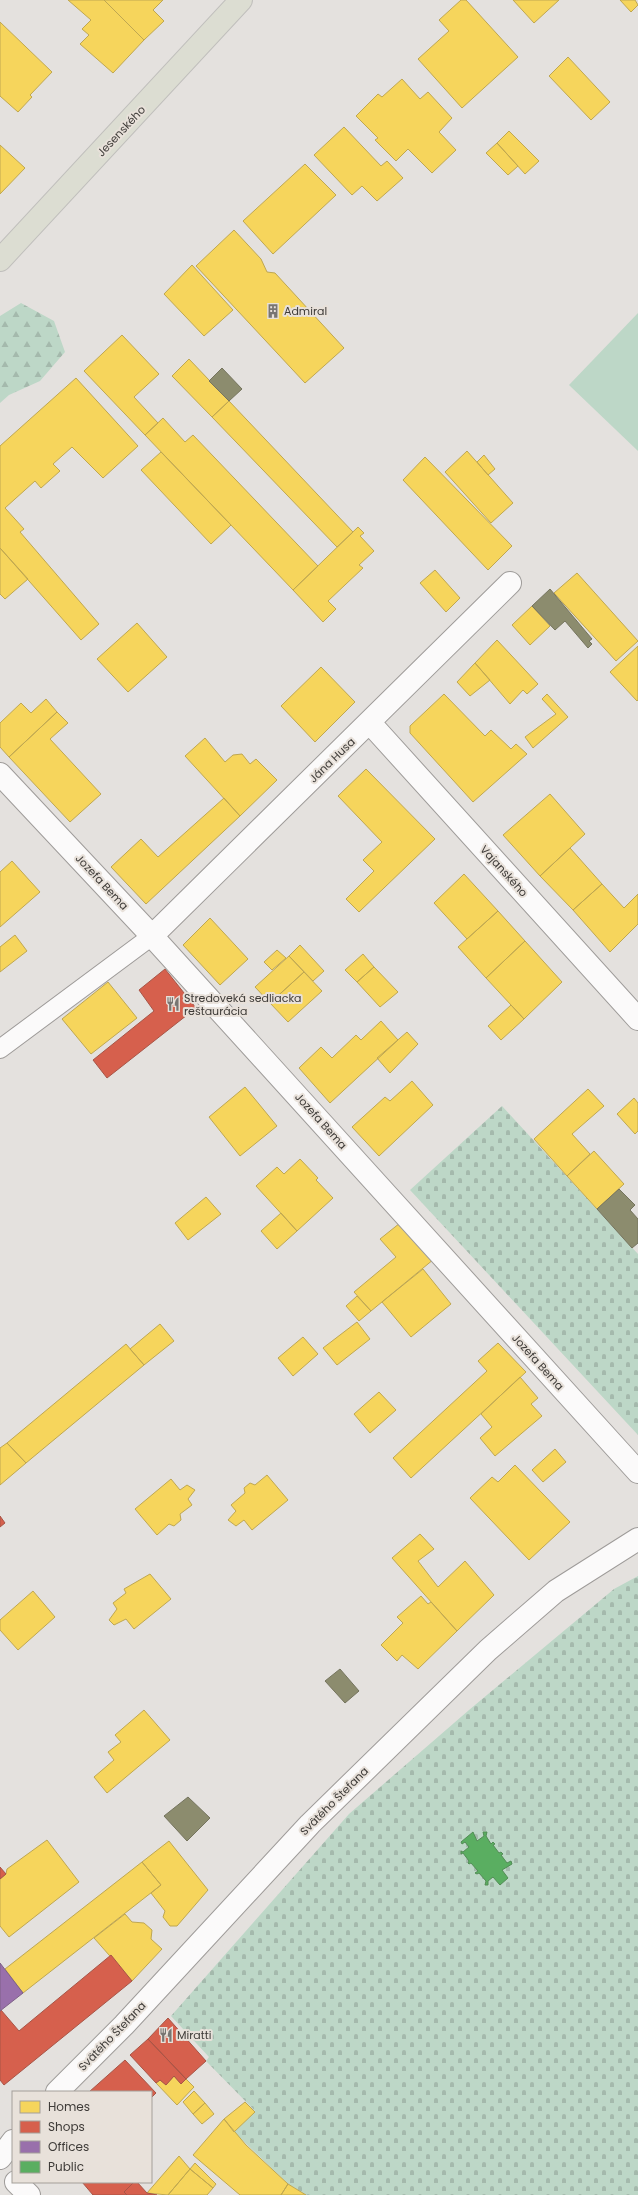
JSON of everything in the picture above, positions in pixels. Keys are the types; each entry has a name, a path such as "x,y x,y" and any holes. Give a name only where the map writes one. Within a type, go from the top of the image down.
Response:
{"main road":[{"name":"Jesenského","path":"0,260 241,0"},
{"path":"0,242 22,236"}],"street":[{"name":"Jána Husa","path":"152,936 370,723 510,583"},
{"name":"Vajanského","path":"370,723 638,1019"},
{"name":"Jozefa Bema","path":"0,774 152,936 638,1472"},
{"name":"Svätého Štefana","path":"58,2091 124,2025 310,1824 488,1650 556,1591 638,1539"},
{"path":"0,2158 12,2142"},
{"path":"0,2167 12,2178"},
{"path":"17,2183 29,2195"}],"lane":[{"path":"0,1048 152,936"}],"green space":[{"path":"21,303 54,321 65,352 40,381 9,395 0,403 0,316"},
{"path":"638,313 638,451 569,385"},
{"path":"502,1106 638,1254 638,1435 410,1190"},
{"path":"638,1576 638,2195 306,2195 288,2184 234,2132 255,2111 206,2061 209,2057 171,2016 349,1814 469,1710 614,1589"}],"building: Homes":[{"path":"68,0 104,0 144,40 113,73 80,44 89,35 82,29 91,20"},
{"path":"104,0 163,0 153,10 164,21 144,40"},
{"path":"461,0 466,0 518,57 462,108 418,59 449,31 439,20"},
{"path":"513,0 559,0 534,23"},
{"path":"620,0 635,0 638,5 631,12"},
{"path":"0,22 52,72 30,95 32,97 18,112 0,96"},
{"path":"568,57 610,102 591,120 549,76"},
{"path":"402,79 420,99 428,92 452,118 439,132 456,150 432,173 408,149 396,161 375,140 378,138 356,116 378,94 382,97"},
{"path":"344,127 381,166 387,161 403,178 377,201 362,186 352,195 314,155"},
{"path":"509,131 539,161 525,174 497,143"},
{"path":"497,143 518,166 508,175 486,153"},
{"path":"0,145 25,168 0,194"},
{"path":"305,164 336,195 273,254 243,221"},
{"name":"Admiral","path":"234,230 261,259 267,272 275,273 344,348 305,383 196,266"},
{"path":"192,265 233,310 204,336 164,294"},
{"path":"122,335 159,374 134,397 158,423 145,435 84,371"},
{"path":"189,359 229,401 212,417 172,376"},
{"path":"76,378 138,446 103,478 72,447 53,464 60,471 41,488 35,481 5,508 24,529 20,532 99,624 81,640 0,548 0,446"},
{"path":"229,401 353,532 337,547 212,417"},
{"path":"163,418 185,442 193,435 318,566 293,590 145,435"},
{"path":"467,451 513,503 491,523 445,472"},
{"path":"161,452 231,525 211,544 141,470"},
{"path":"484,455 495,469 488,475 477,462"},
{"path":"425,457 512,546 488,570 403,480"},
{"path":"358,527 364,533 360,536 374,551 359,565 363,568 328,601 336,609 323,622 293,590"},
{"path":"0,548 28,579 5,599 0,594"},
{"path":"435,570 460,598 446,612 420,583"},
{"path":"577,573 638,641 616,661 554,593"},
{"path":"532,606 550,626 530,645 512,625"},
{"path":"137,623 167,657 128,692 97,659"},
{"path":"497,640 538,684 527,694 523,690 510,704 475,663"},
{"path":"638,646 638,700 637,701 610,672"},
{"path":"475,663 490,680 470,696 457,682"},
{"path":"321,667 355,702 315,742 281,706"},
{"path":"444,694 485,736 491,730 511,749 516,744 527,754 473,802 410,733 410,726"},
{"path":"547,694 568,717 533,748 525,737 556,714 542,699"},
{"path":"46,699 57,712 9,757 0,747 0,723 21,703 31,713"},
{"path":"57,712 68,723 50,739 101,794 70,822 9,757"},
{"path":"205,738 225,762 233,755 242,754 250,764 256,759 277,780 240,816 185,756"},
{"path":"366,769 435,839 359,912 346,899 374,871 363,860 382,842 338,796"},
{"path":"550,794 585,834 540,876 503,835"},
{"path":"224,798 240,816 146,904 111,867 141,839 158,857"},
{"path":"570,848 602,884 573,910 540,876"},
{"path":"12,861 40,892 0,927 0,872"},
{"path":"464,874 498,911 467,939 434,903"},
{"path":"602,884 624,908 638,894 638,924 610,952 573,910"},
{"path":"498,911 525,941 486,978 458,947"},
{"path":"210,918 248,959 220,985 183,945"},
{"path":"15,935 27,951 0,972 0,947"},
{"path":"525,941 562,982 524,1019 486,978"},
{"path":"300,945 324,971 313,981 289,956"},
{"path":"277,950 286,958 272,970 264,962"},
{"path":"363,954 374,967 357,982 345,970"},
{"path":"289,956 304,972 270,1003 255,987"},
{"path":"374,967 398,992 380,1007 357,982"},
{"path":"304,972 322,991 288,1022 270,1003"},
{"path":"108,982 137,1018 91,1054 62,1019"},
{"path":"511,1005 524,1019 501,1040 488,1026"},
{"path":"381,1021 398,1040 330,1103 299,1068 321,1047 332,1058 356,1035 361,1040"},
{"path":"407,1032 418,1044 390,1073 377,1058"},
{"path":"412,1081 433,1105 379,1156 352,1127 385,1097 390,1101"},
{"path":"245,1087 277,1126 240,1156 209,1117"},
{"path":"588,1089 604,1106 572,1134 590,1154 567,1176 534,1139"},
{"path":"634,1098 638,1103 638,1131 635,1134 617,1114"},
{"path":"594,1151 624,1184 597,1209 567,1176"},
{"path":"300,1159 318,1178 316,1180 333,1198 297,1231 256,1186 277,1167 284,1174"},
{"path":"206,1197 221,1214 188,1240 175,1223"},
{"path":"281,1213 297,1231 277,1249 261,1231"},
{"path":"400,1223 434,1259 371,1311 354,1292 396,1257 380,1239"},
{"path":"423,1269 451,1304 411,1337 382,1302"},
{"path":"357,1296 371,1311 359,1321 346,1306"},
{"path":"357,1322 370,1339 337,1365 323,1348"},
{"path":"160,1324 174,1341 144,1365 130,1349"},
{"path":"303,1337 318,1354 293,1376 278,1358"},
{"path":"498,1343 526,1372 411,1478 393,1458 487,1371 478,1361"},
{"path":"126,1344 144,1365 26,1463 7,1443"},
{"path":"520,1377 538,1398 531,1404 542,1416 495,1456 480,1438 492,1427 481,1414"},
{"path":"379,1392 396,1410 370,1433 354,1414"},
{"path":"7,1443 26,1463 0,1485 0,1448"},
{"path":"555,1449 566,1462 543,1482 532,1470"},
{"path":"515,1465 570,1522 529,1560 470,1498 492,1477 498,1482"},
{"path":"267,1475 288,1500 252,1530 244,1520 236,1526 228,1520 236,1511 231,1505 245,1493 244,1488 250,1483 255,1485"},
{"path":"171,1479 180,1490 187,1485 195,1490 188,1499 192,1505 180,1514 181,1520 174,1526 169,1524 157,1535 135,1509"},
{"path":"420,1534 434,1549 418,1561 438,1587 465,1561 494,1595 457,1631 392,1558"},
{"path":"150,1574 171,1599 134,1629 126,1619 114,1625 109,1620 117,1609 113,1603 126,1593 124,1589"},
{"path":"33,1591 55,1617 18,1650 0,1630 0,1620"},
{"path":"421,1596 428,1604 431,1602 457,1631 418,1669 402,1655 397,1661 381,1645 403,1623 397,1617"},
{"path":"144,1710 170,1740 107,1793 94,1777 114,1760 108,1752 121,1742 115,1735"},
{"path":"47,1840 79,1882 9,1937 0,1926 0,1879 6,1874 7,1869"},
{"path":"169,1841 208,1890 177,1926 170,1926 163,1917 165,1911 151,1893 161,1885 142,1862"},
{"path":"142,1862 161,1885 23,1993 5,1969"},
{"path":"125,1914 132,1922 144,1923 152,1930 151,1939 162,1949 132,1981 94,1938"},
{"path":"174,2076 181,2084 186,2079 194,2087 177,2105 156,2083 160,2080 166,2085"},
{"path":"194,2091 205,2103 193,2114 183,2102"},
{"path":"245,2102 255,2112 234,2132 224,2119"},
{"path":"205,2103 214,2114 202,2124 193,2114"},
{"path":"224,2119 246,2145 288,2184 281,2195 240,2195 193,2155"},
{"path":"179,2156 190,2169 168,2195 147,2193"},
{"path":"195,2163 216,2184 213,2188 190,2169"},
{"path":"190,2169 213,2188 207,2195 168,2195"},
{"path":"288,2184 306,2195 281,2195"}],"building: Shops":[{"path":"165,969 196,1008 107,1078 93,1060 154,1011 139,990"},
{"path":"0,1516 5,1523 0,1527"},
{"path":"0,1867 6,1874 0,1879"},
{"path":"111,1955 132,1981 4,2085 0,2080 0,2011 1,2010 19,2031"},
{"path":"168,2018 206,2061 186,2079 148,2039"},
{"path":"148,2039 186,2079 181,2084 174,2076 166,2085 160,2080 156,2083 130,2055"},
{"path":"125,2060 156,2093 152,2097 152,2091 90,2091"},
{"path":"83,2183 133,2183 124,2192 127,2195 93,2195"},
{"path":"133,2183 138,2183 147,2193 157,2195 127,2195 124,2192"}],"building: Offices":[{"path":"0,1963 23,1993 0,2011"}],"building: Public":[{"path":"473,1832 477,1841 484,1836 483,1832 487,1832 486,1836 491,1844 493,1842 495,1844 493,1845 499,1853 501,1852 503,1854 501,1855 507,1863 511,1861 512,1864 502,1870 508,1878 500,1885 493,1877 488,1881 488,1885 485,1885 486,1881 479,1873 475,1873 478,1871 471,1863 468,1863 469,1861 463,1853 461,1854 461,1851 463,1852 469,1847 465,1842 462,1844 461,1842"}],"building: Industry":[{"path":"222,368 242,389 229,401 209,381"},
{"path":"550,589 592,639 589,641 592,644 588,648 565,621 555,630 532,606"},
{"path":"619,1189 635,1205 630,1210 638,1219 638,1243 632,1248 597,1209"},
{"path":"340,1669 359,1691 345,1703 325,1681"},
{"path":"188,1797 210,1818 187,1841 164,1816"}],"place":[{"name":"Admiral","path":"273,311"},
{"name":"Stredoveká sedliacka reštaurácia","path":"173,1004"},
{"name":"Miratti","path":"166,2035"}]}
